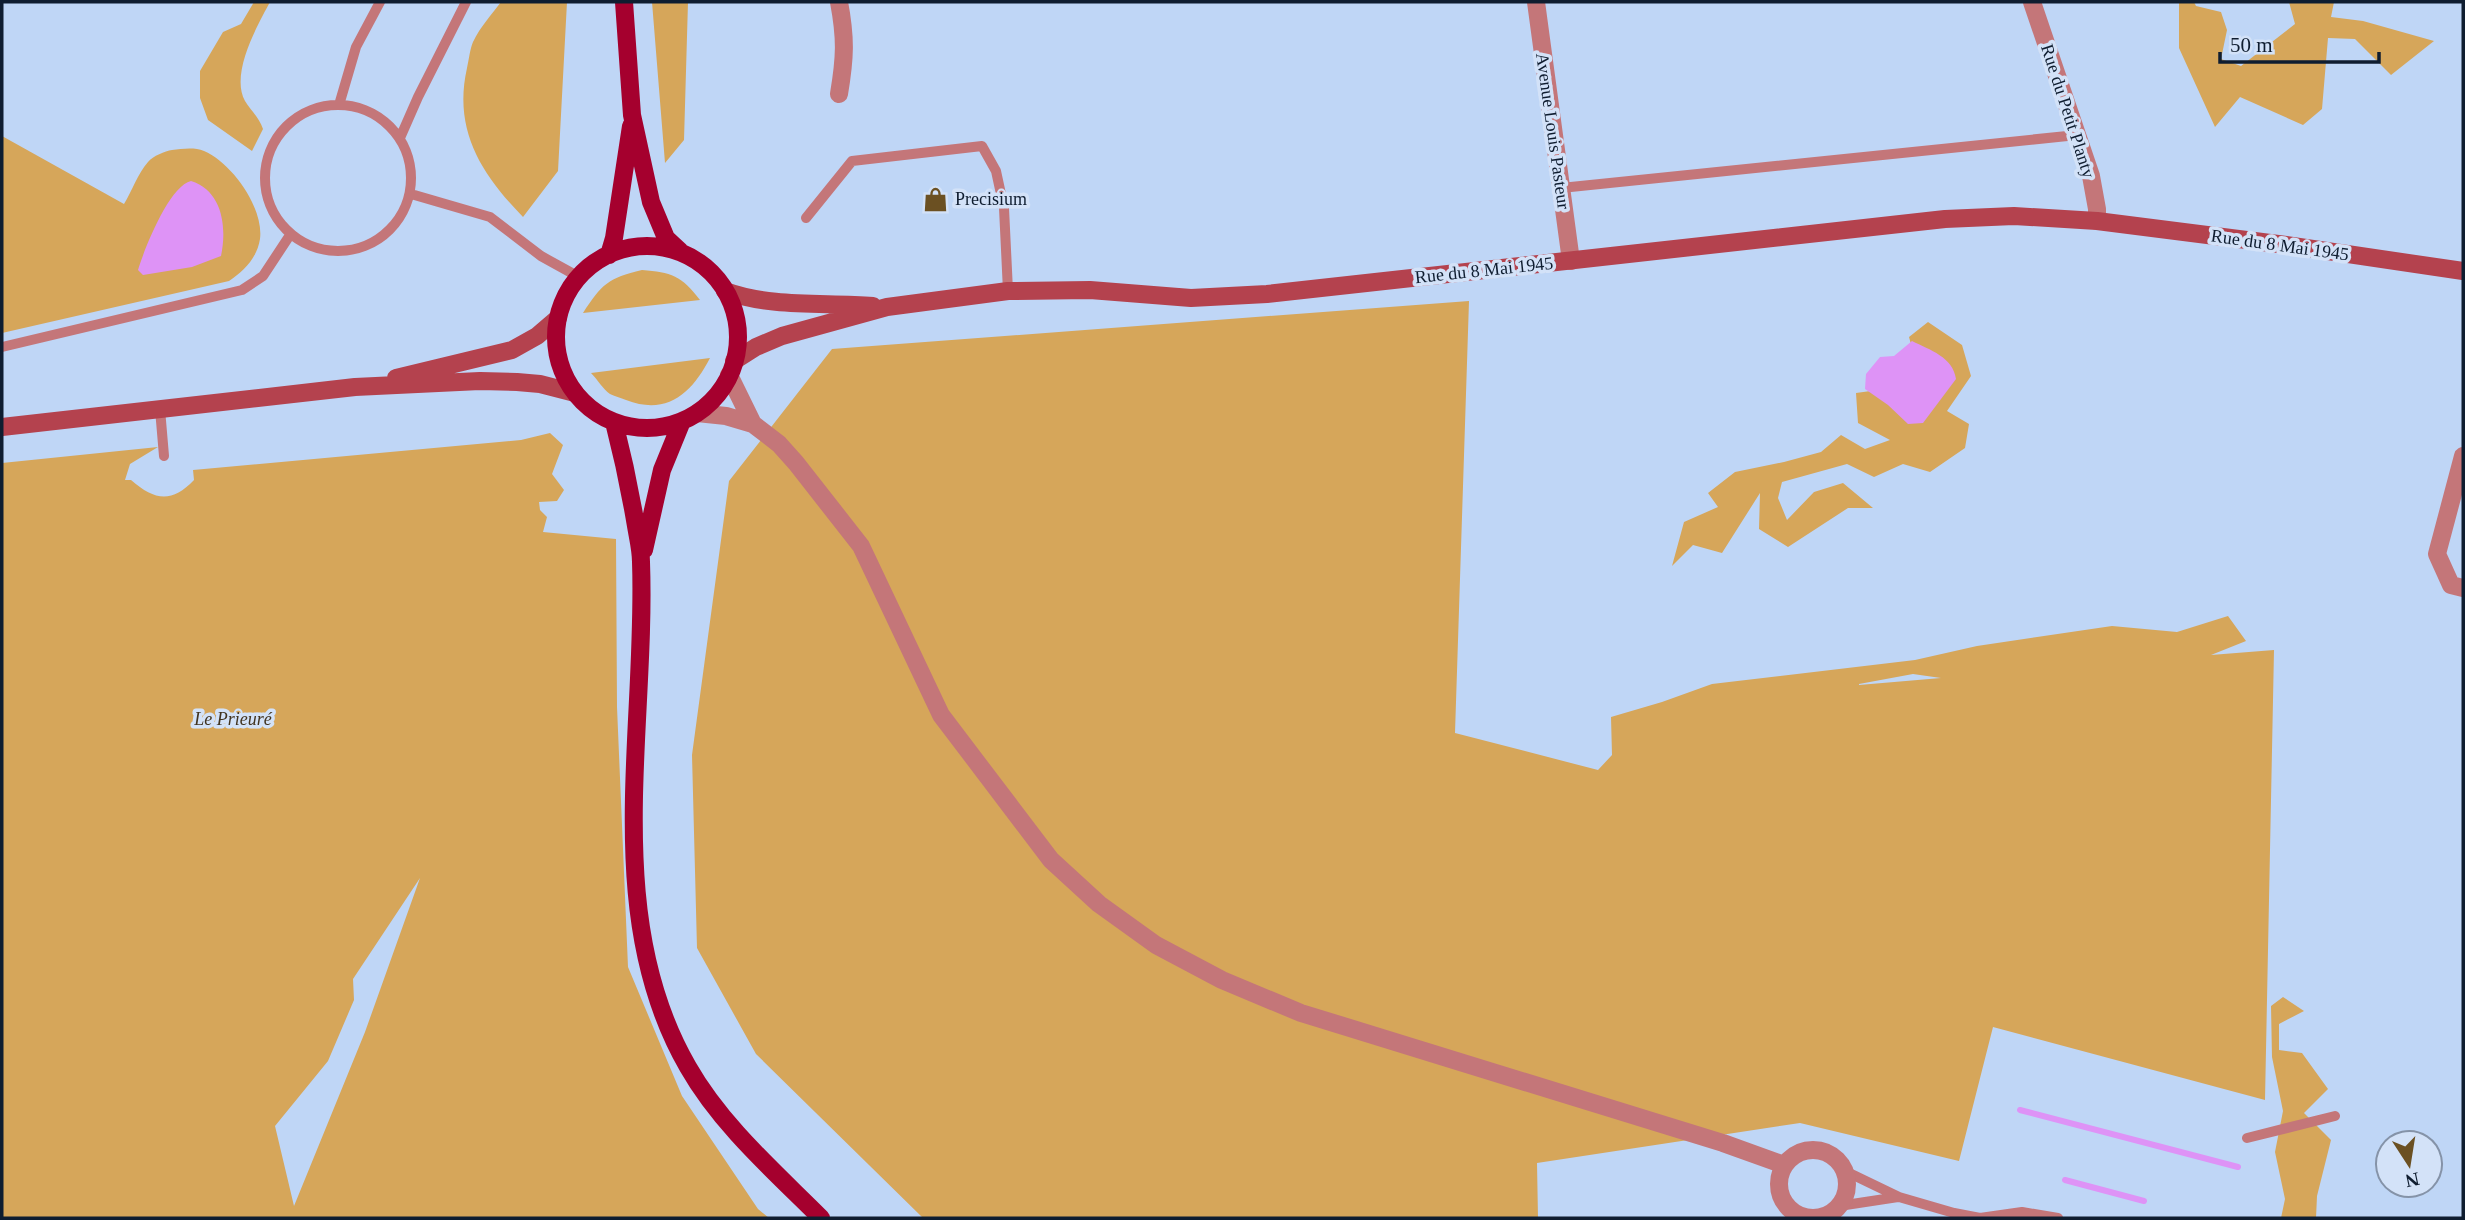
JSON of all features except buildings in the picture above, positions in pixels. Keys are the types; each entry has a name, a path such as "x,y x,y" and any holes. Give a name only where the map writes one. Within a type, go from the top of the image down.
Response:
{"main road":[{"path":"624,2 632,115 651,202 666,237 683,254 707,269 725,291 737,325 732,368"},
{"path":"610,255 632,115"},
{"name":"Rue du 8 Mai 1945","path":"887,307 1008,291 1090,290 1191,298 1267,294 1945,219 2014,216 2089,220 2463,271"},
{"path":"683,254 661,248 638,247 610,255 579,277 570,289 558,318 556,334 560,365 575,393 593,411 614,422 641,428 668,425 689,417 716,396 732,368 756,347 887,307"},
{"path":"725,291 742,298 801,304 887,307"},
{"path":"355,387 512,350 537,336 558,318"},
{"path":"2,427 355,387 517,382 540,384 575,393"},
{"path":"641,561 662,470 689,417"},
{"path":"614,422 627,470 641,561 635,887 645,958 664,1016 688,1068 750,1147 821,1218"}],"street":[{"path":"839,2 846,35 839,94"},
{"name":"Avenue Louis Pasteur","path":"1536,2 1571,261"},
{"name":"Rue du Petit Planty","path":"2032,2 2091,176 2089,220"},
{"path":"732,368 753,424"},
{"path":"689,417 726,416 753,424 779,444 796,463 862,546 941,715 1051,860 1099,904 1156,945 1222,980 1301,1013 1723,1143 1784,1165"},
{"path":"2463,456 2437,554 2451,585 2463,588"},
{"path":"1818,1151 1829,1154 1838,1161 1844,1171 1847,1183 1845,1196 1839,1206 1822,1217 1800,1216 1785,1204 1779,1189 1779,1177 1784,1165 1797,1154 1818,1151"}],"lane":[{"path":"339,105 356,47 380,2"},
{"path":"400,138 466,2"},
{"path":"339,105 363,109 384,120 400,138 409,155 411,194 401,217 384,236 362,248 337,252 312,248 290,235 275,218 266,197 264,175 268,153 280,133 296,117 317,108 339,105"},
{"path":"1561,188 2077,135"},
{"path":"806,218 852,161 982,146 996,171 1004,208 1008,291"},
{"path":"411,194 490,216 541,256 579,277"},
{"path":"2,347 242,290 263,276 290,235"},
{"path":"160,409 164,456"},
{"path":"2247,1138 2335,1116"},
{"path":"1844,1171 1899,1197 1954,1213 1980,1218 2022,1212 2058,1218"},
{"path":"1839,1206 1899,1197"}],"green space":[{"path":"254,2 270,2 247,50 241,78 245,101 263,129 252,151 208,120 200,98 200,71 223,32 241,24"},
{"path":"501,2 567,2 558,171 523,217 483,167 467,131 464,111 464,90 472,45"},
{"path":"652,2 688,2 684,140 665,163"},
{"path":"2179,2 2194,2 2196,6 2221,12 2227,30 2221,59 2241,66 2295,24 2289,2 2334,2 2331,17 2363,21 2434,41 2391,75 2355,39 2328,38 2322,109 2303,125 2240,97 2215,127 2179,48"},
{"path":"2,136 124,204 141,171 153,158 172,150 204,151 225,165 251,201 260,227 256,252 245,268 229,281 2,333"},
{"path":"642,270 661,272 681,280 700,300 583,313 595,295 613,279"},
{"path":"1469,301 1455,733 1598,770 1612,755 1611,717 1712,684 1915,660 1977,646 2112,626 2177,632 2228,616 2246,641 2211,655 2274,650 2265,1100 1993,1027 1959,1161 1800,1123 1537,1163 1538,1218 923,1218 756,1054 697,948 692,755 729,481 832,349","holes":["1913,674 1941,678 1859,685"]},
{"path":"1928,322 1962,345 1971,376 1947,411 1969,424 1965,448 1930,472 1903,464 1874,477 1847,464 1782,482 1778,498 1787,520 1814,492 1843,483 1873,508 1848,508 1788,547 1759,529 1760,493 1722,553 1693,545 1672,566 1684,522 1718,507 1708,493 1735,472 1821,452 1841,435 1865,449 1890,440 1858,423 1856,393 1885,389 1915,359 1909,337"},
{"path":"710,358 686,391 666,403 654,405 641,404 610,394 591,373"},
{"name":"Le Prieuré","path":"550,433 563,445 552,474 564,490 557,501 539,502 540,510 547,517 543,532 616,539 617,707 628,967 682,1096 758,1209 769,1218 2,1218 2,463 158,447 130,464 125,480 131,480 156,495 171,496 194,480 193,470 521,440","holes":["420,878 365,1032 294,1206 275,1126 328,1061 354,1000 353,979"]},
{"path":"2283,997 2304,1011 2279,1024 2279,1050 2302,1053 2328,1089 2304,1113 2331,1140 2317,1196 2316,1218 2281,1218 2285,1199 2275,1152 2283,1111 2272,1057 2271,1006"}],"shaded area":[{"path":"191,181 210,193 220,212 223,223 221,256 192,267 143,275 138,270 166,206 183,185"},
{"path":"1912,341 1946,360 1956,379 1923,423 1908,424 1888,405 1865,389 1866,374 1880,357 1894,356"}],"waterway":[{"path":"2020,1110 2238,1167"},
{"path":"2065,1180 2144,1201"}],"place":[{"name":"Precisium","path":"935,199"}]}
